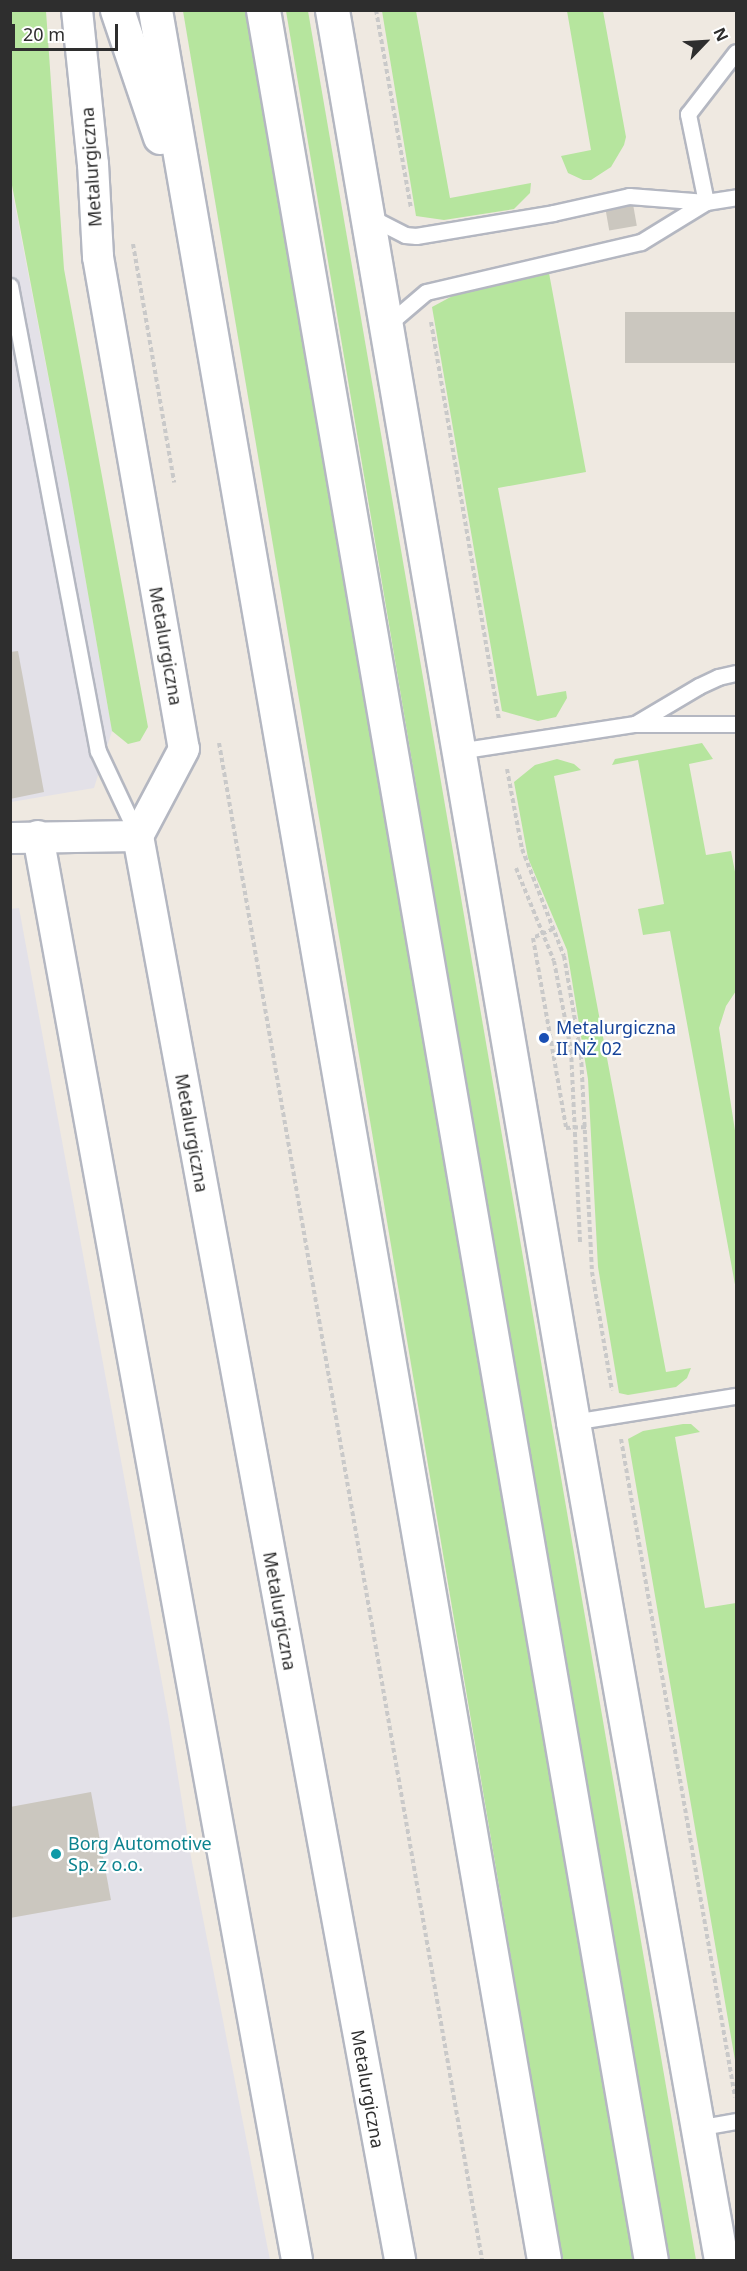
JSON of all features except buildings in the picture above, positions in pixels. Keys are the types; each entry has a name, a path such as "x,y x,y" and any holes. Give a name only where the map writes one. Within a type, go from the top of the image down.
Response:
{"main road":[{"path":"117,10 193,235"},
{"path":"154,10 544,2260"},
{"path":"263,10 651,2260"},
{"path":"332,10 370,217 386,326 573,1422 720,2260"}],"street":[{"name":"Metalurgiczna","path":"77,10 93,164 98,257 184,749 138,836 400,2260"},
{"path":"138,836 24,837 297,2260"}],"lane":[{"path":"706,202 688,114 736,52"},
{"path":"370,217 405,235 416,236 554,213 629,196 706,202 736,197"},
{"path":"386,326 426,292 641,242 706,202"},
{"path":"10,286 98,751 138,836"},
{"path":"635,724 699,686 718,677 736,673"},
{"path":"458,751 635,724 736,724"},
{"path":"573,1422 736,1396"},
{"path":"696,2128 736,2121"}],"path":[{"path":"376,10 416,236"},
{"path":"131,234 176,493"},
{"path":"426,292 522,849 564,956 581,1055 592,1272 736,2107"},
{"path":"218,740 482,2260"},
{"path":"513,860 554,961 571,1050 580,1250"},
{"path":"553,929 533,938 566,1128 586,1127"}],"shaded area":[{"path":"10,180 68,479 112,731 94,788 11,802"},
{"path":"19,908 168,1715 191,1857 270,2260 11,2260 10,909"}],"green space":[{"path":"10,11 46,11 64,269 148,727 140,741 128,744 112,731 68,479 11,180"},
{"path":"183,11 245,11 634,2260 562,2260"},
{"path":"286,11 308,11 696,2260 669,2260 422,821"},
{"path":"382,11 416,11 450,198 531,183 530,193 514,209 444,220 416,216"},
{"path":"567,11 603,11 626,137 611,167 591,180 583,180 568,173 561,156 591,150"},
{"path":"549,273 586,472 498,488 537,696 566,691 567,698 556,717 538,721 502,711 432,307 458,293"},
{"path":"702,743 713,759 689,764 706,855 731,851 736,877 736,991 726,1006 719,1028 736,1137 736,1290 670,931 643,935 638,909 664,904 638,760 612,765 615,759"},
{"path":"557,759 574,764 581,770 554,776 666,1372 691,1368 687,1378 676,1387 628,1395 619,1393 598,1267 588,1079 567,950 528,858 514,782 535,765"},
{"path":"691,1424 700,1432 675,1437 705,1608 736,1603 736,2066 628,1439 643,1431"}],"place":[{"name":"Metalurgiczna II NŻ 02","path":"544,1038"},
{"name":"Borg Automotive Sp. z o.o.","path":"56,1854"}]}
